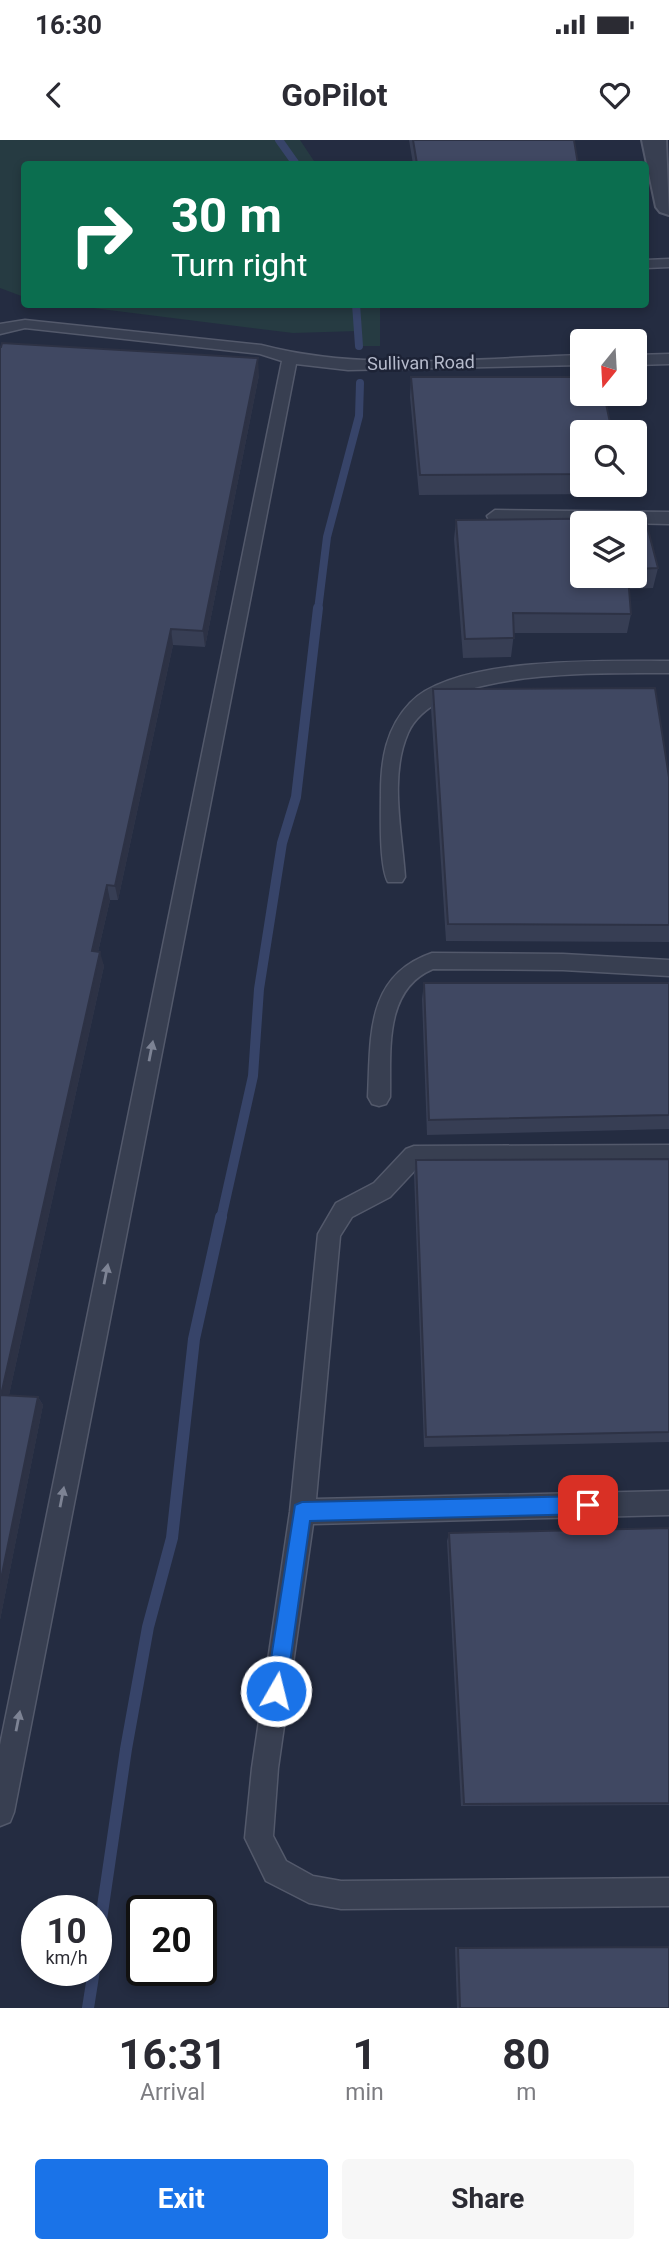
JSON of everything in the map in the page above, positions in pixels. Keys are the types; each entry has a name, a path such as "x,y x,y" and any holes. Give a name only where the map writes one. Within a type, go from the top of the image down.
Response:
{"street":[{"path":"661,154 669,207"}],"lane":[{"path":"649,264 669,263"},
{"name":"Sullivan Road","path":"0,329 25,324 261,349 290,359 348,365 570,360"},
{"path":"0,1812 290,359"},
{"path":"648,359 669,359"},
{"path":"495,516 669,518"},
{"path":"395,877 390,768 401,728 411,712 426,699 447,688 524,671 669,667"},
{"path":"379,1097 388,999 400,979 416,965 432,961 563,962 669,968"},
{"path":"669,1155 414,1156 382,1190 344,1210 329,1234 302,1511 265,1768 259,1838 276,1871 309,1889 341,1895 669,1892"},
{"path":"302,1511 669,1503"}],"shaded area":[{"path":"0,140 300,140 314,161 21,161 21,296 0,288"},
{"path":"93,308 380,308 380,346 359,346 358,331 293,333"}],"building":[{"path":"413,140 574,140 578,161 416,161"},
{"path":"2,343 258,358 203,631 171,629 115,886 107,885 92,951 100,952 1,1395 38,1397 0,1584 0,347"},
{"path":"411,377 570,377 570,406 607,406 609,420 570,420 570,474 420,475"},
{"path":"570,519 570,588 629,588 631,614 513,613 514,638 465,639 456,520"},
{"path":"647,526 658,568 647,568"},
{"path":"655,688 669,777 669,925 448,924 433,689"},
{"path":"424,983 669,983 669,1115 429,1120"},
{"path":"669,1159 669,1432 426,1437 416,1160"},
{"path":"669,1528 669,1803 464,1804 449,1533"},
{"path":"669,1947 669,2008 460,2008 458,1948"}],"waterway":[{"path":"279,140 294,161"},
{"path":"356,308 359,346"},
{"path":"318,610 327,537 359,416 360,383"},
{"path":"221,1219 253,1076 259,989 282,843 296,797 318,608"},
{"path":"105,1895 126,1749 148,1627 172,1538 194,1339 221,1217"},
{"path":"88,2008 91,1986"}],"route":[{"path":"276,1691 302,1511 588,1505"}]}
